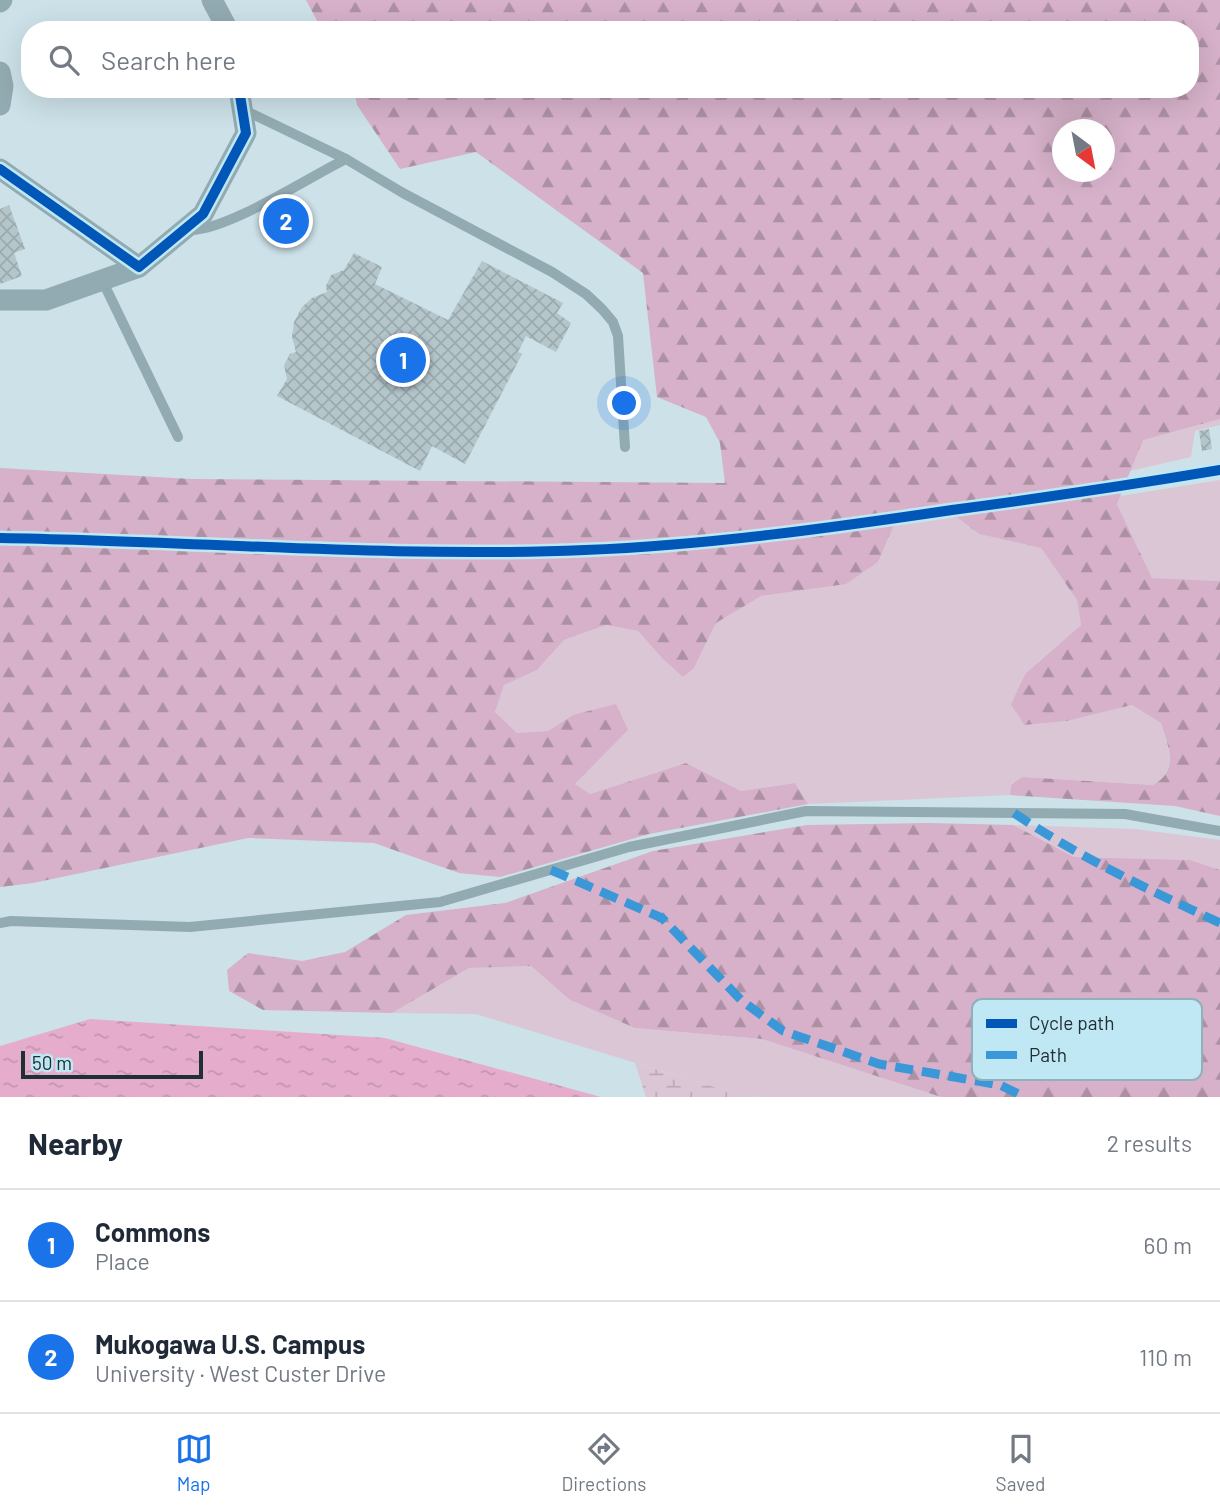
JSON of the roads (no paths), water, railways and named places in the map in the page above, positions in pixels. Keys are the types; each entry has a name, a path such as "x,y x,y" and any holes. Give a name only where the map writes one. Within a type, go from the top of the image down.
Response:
{"street":[{"path":"212,0 223,21"},
{"path":"0,72 3,86 0,105"},
{"path":"0,300 46,300 139,267 203,214 246,133 240,99"},
{"path":"0,169 139,267"}],"lane":[{"path":"240,99 403,193 552,272 586,294 613,322 618,336 625,447"},
{"path":"183,230 196,230 248,211 346,159"},
{"path":"102,280 178,437"},
{"path":"0,923 10,921 190,927 440,901 629,847 806,811 1125,814 1220,831"}],"water":[{"path":"90,1019 385,1038 601,1097 0,1097 0,1046"}],"place":[{"name":"Mukogawa U.S. Campus","path":"286,221"},
{"name":"Commons","path":"403,360"}]}
